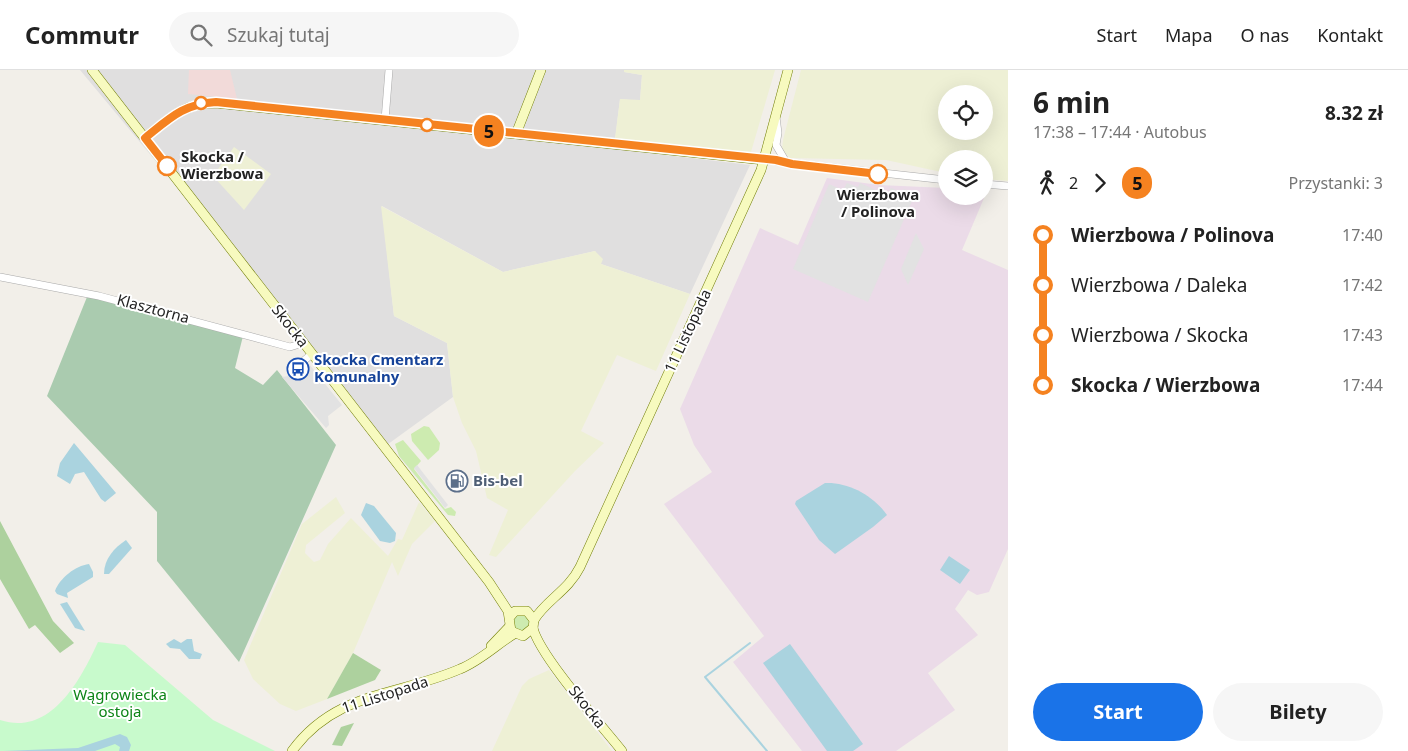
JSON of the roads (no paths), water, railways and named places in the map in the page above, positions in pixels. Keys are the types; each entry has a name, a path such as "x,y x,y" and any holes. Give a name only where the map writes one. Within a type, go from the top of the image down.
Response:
{"street":[{"name":"Skocka","path":"92,70 489,582 506,606 514,629 553,664"},
{"path":"385,120 389,70"},
{"path":"516,134 541,70"},
{"name":"11 Listopada","path":"514,629 534,624 569,584 580,567 764,160 788,70"},
{"path":"145,138 182,109 204,103 764,160 776,165 789,163 938,179"},
{"path":"776,117 778,133 776,145 789,163"},
{"path":"993,185 1008,186"},
{"name":"Klasztorna","path":"0,277 100,296 290,347 303,342"},
{"path":"301,362 312,354"},
{"name":"Skocka","path":"489,582 511,605 523,610 534,624 537,640 553,664 622,751"},
{"name":"11 Listopada","path":"292,751 310,729 338,710 361,700 461,669 514,629 523,610 536,608 569,584"}],"water":[{"path":"74,443 116,493 105,502 101,499 84,472 75,474 70,484 57,476 60,463"},
{"path":"825,483 851,487 859,491 875,501 887,515 835,554 819,540 795,504 796,501"},
{"path":"366,503 374,506 396,533 395,541 390,543 380,541 361,515"},
{"path":"126,540 132,548 109,574 104,574 110,554"},
{"path":"949,556 970,570 960,584 940,570"},
{"path":"89,564 93,577 67,593 68,598 57,594 55,591 57,586 64,577 78,567"},
{"path":"67,602 85,631 75,628 60,604"},
{"path":"174,639 181,643 187,639 192,639 194,651 202,654 200,659 189,659 180,649 170,648 166,644"},
{"path":"790,644 863,744 853,751 827,751 763,663"},
{"path":"120,734 127,737 131,745 129,751 119,751 120,747 115,744 95,751 3,751 78,748"}],"waterway":[{"path":"750,643 705,677 767,751"}],"place":[{"name":"Skocka / Wierzbowa","path":"167,166"},
{"name":"Wierzbowa / Polinova","path":"878,174"},
{"name":"Skocka Cmentarz Komunalny","path":"298,369"},
{"name":"Bis-bel","path":"457,481"}],"park label":[{"name":"Wągrowiecka ostoja","path":"120,704"}]}
